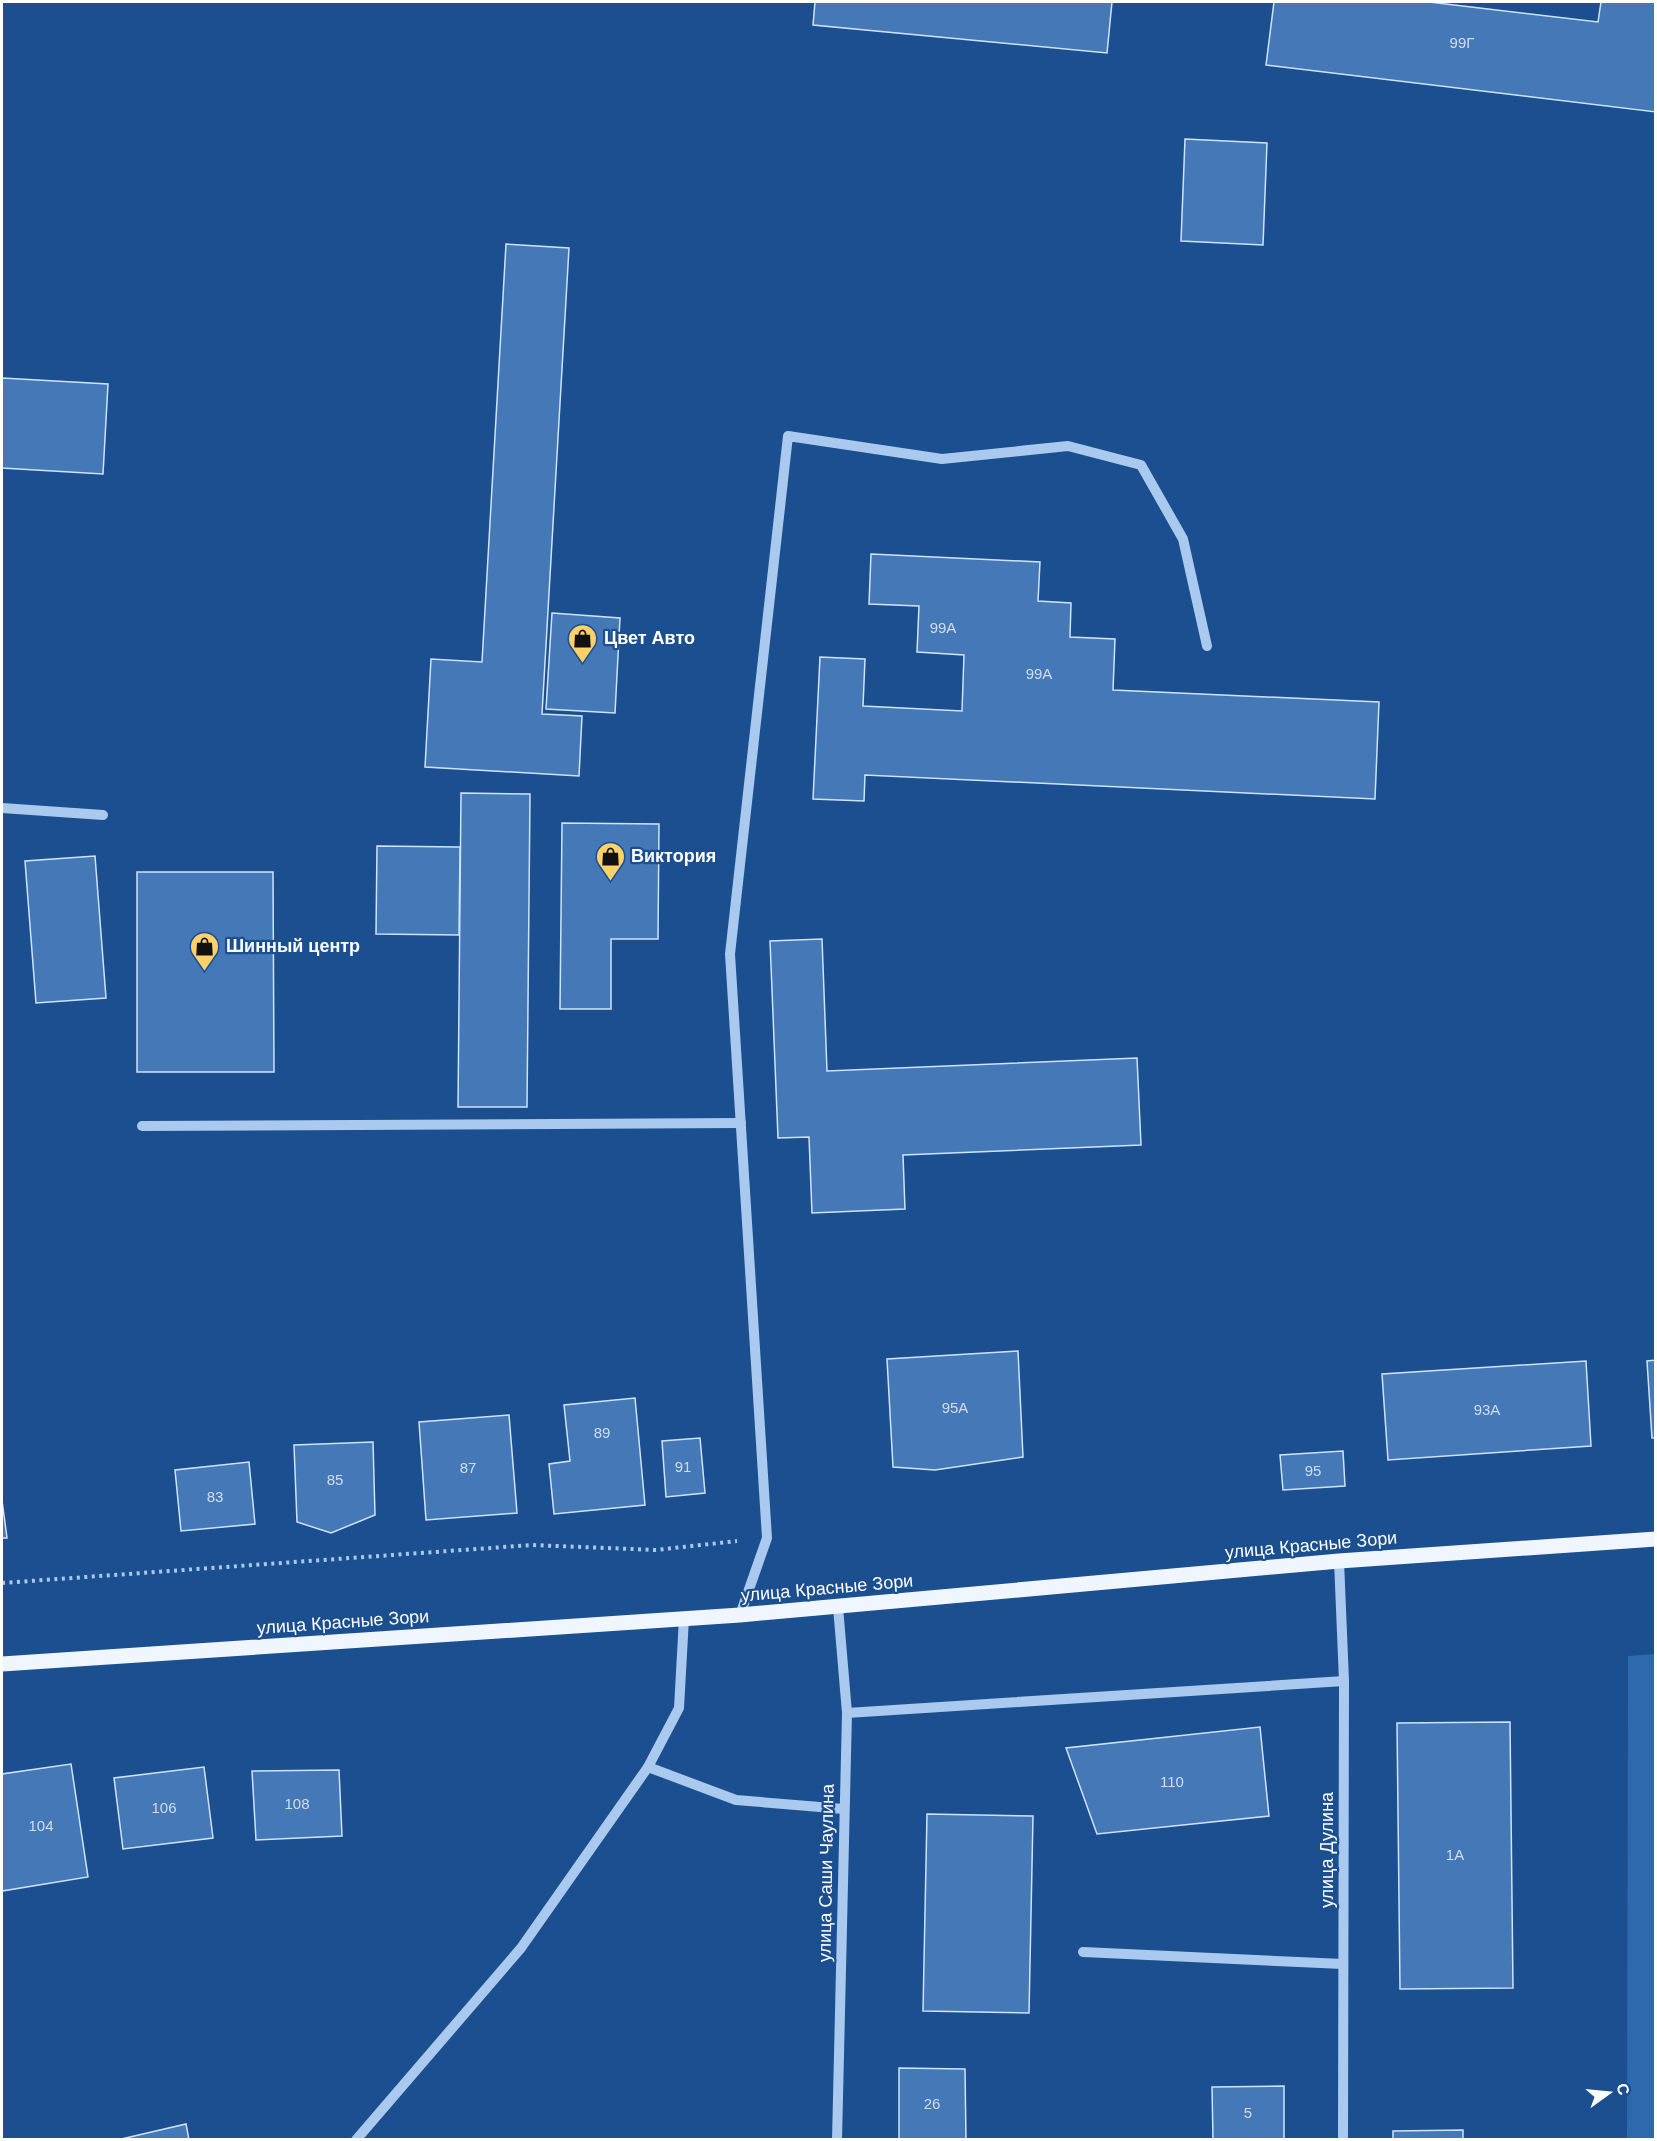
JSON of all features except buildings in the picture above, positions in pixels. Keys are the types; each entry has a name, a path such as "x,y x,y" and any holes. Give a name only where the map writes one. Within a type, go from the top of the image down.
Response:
{"main road":[{"name":"улица Красные Зори","path":"2,1664 740,1615 1339,1561 1656,1539"}],"street":[{"path":"740,1615 767,1538 730,954 788,436 942,459 1068,446 1141,465 1183,539 1207,646"},
{"path":"2,808 103,815"},
{"path":"142,1126 741,1123"},
{"name":"улица Дулина","path":"1339,1561 1344,1681 1343,2139"},
{"name":"улица Саши Чаулина","path":"837,2139 847,1713 838,1607"},
{"path":"356,2139 521,1948 648,1767 679,1708 684,1618"},
{"path":"847,1713 1344,1681"},
{"path":"648,1767 736,1800 844,1809"},
{"path":"1083,1952 1343,1964"}],"path":[{"path":"2,1584 532,1545 656,1550 767,1538"}],"shaded area":[{"path":"1655,1654 1655,2139 1627,2139 1628,1656"}],"place":[{"name":"Цвет Авто","path":"583,664"},
{"name":"Виктория","path":"610,882"},
{"name":"Шинный центр","path":"205,972"}]}
